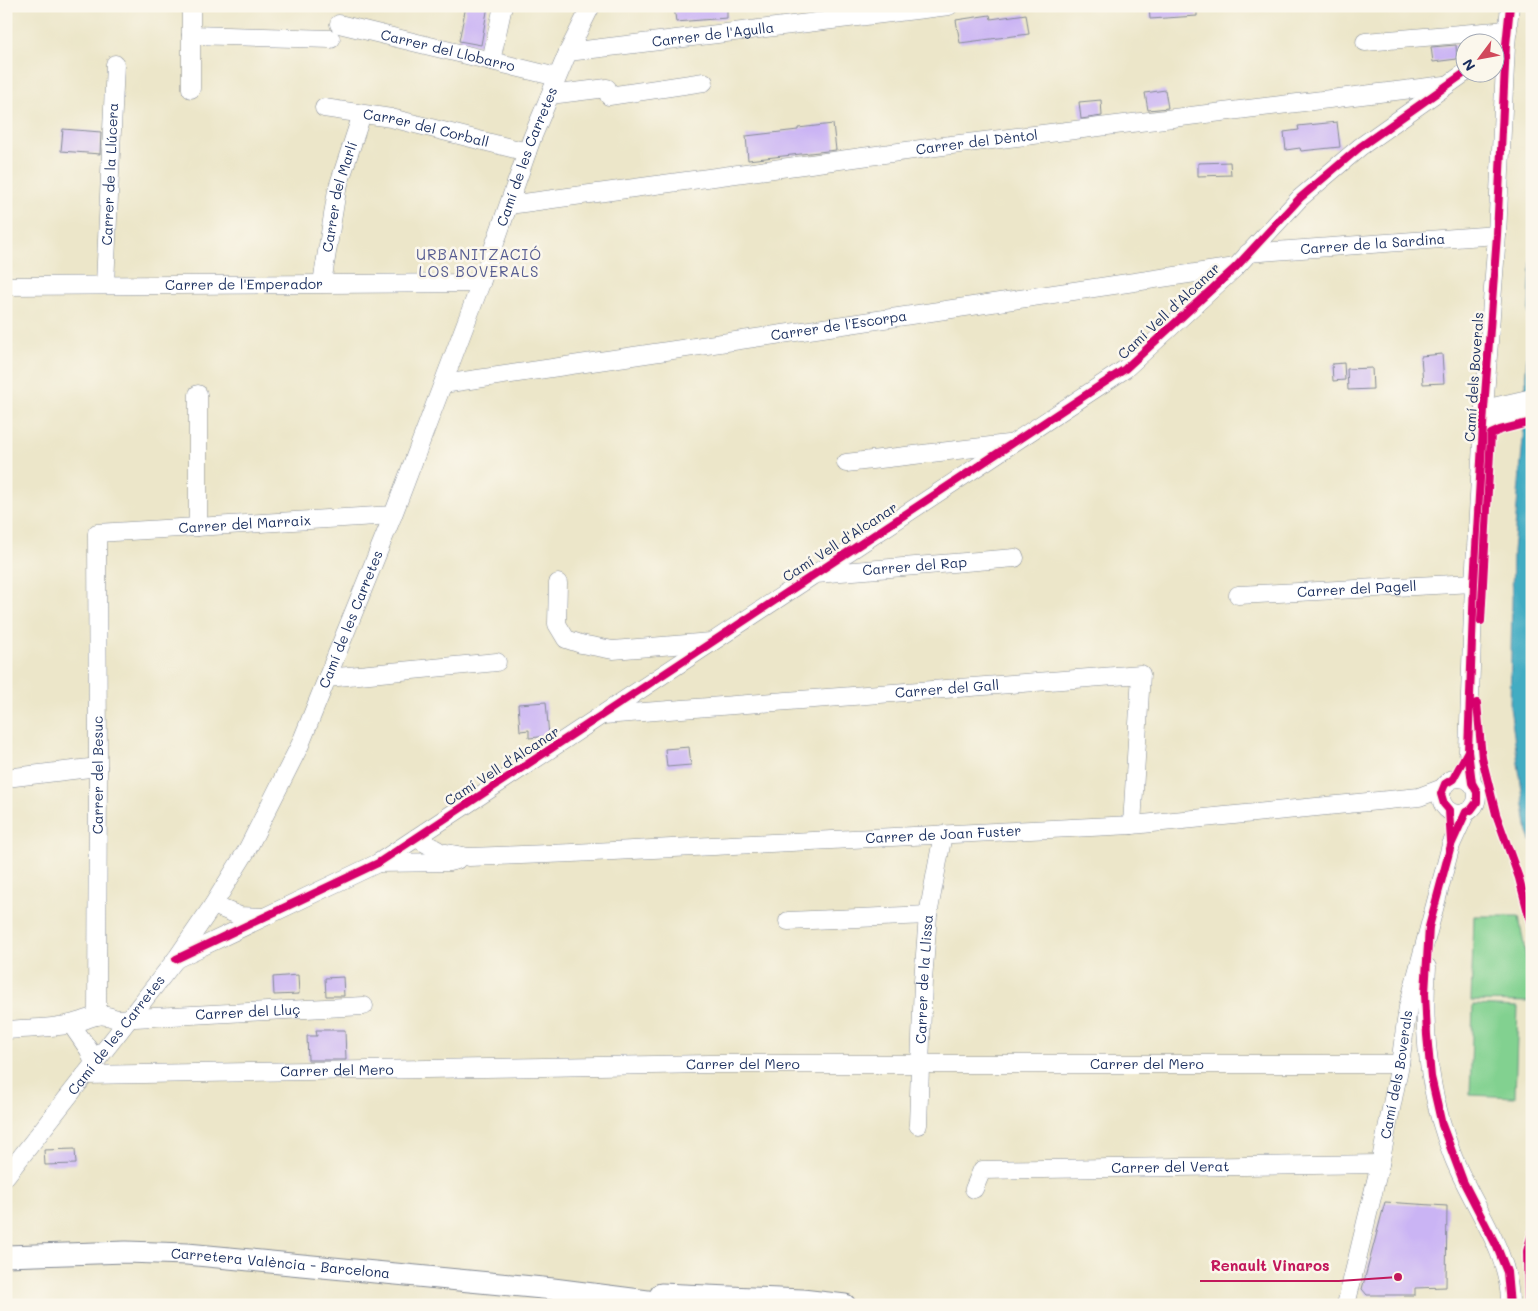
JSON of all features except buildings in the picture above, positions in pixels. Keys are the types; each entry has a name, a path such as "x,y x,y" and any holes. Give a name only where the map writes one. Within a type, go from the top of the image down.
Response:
{"main road":[{"name":"Carretera València - Barcelona","path":"6,1256 126,1252 187,1254 553,1289 679,1305"},
{"name":"Carretera València - Barcelona","path":"553,1289 802,1300 845,1305"},
{"path":"802,1300 832,1305"}],"street":[{"path":"190,6 191,89"},
{"path":"491,62 503,6"},
{"name":"Camí de les Carretes","path":"6,1176 176,959 209,911 247,850 300,745 393,515 481,283 527,152 557,77 591,6"},
{"name":"Carrer de l'Agulla","path":"568,52 949,6"},
{"name":"Camí dels Boverals","path":"1505,32 1510,6"},
{"name":"Carrer del Llobarro","path":"191,35 335,32 491,62 557,77"},
{"path":"1365,42 1456,43"},
{"name":"Carrer de la Llúcera","path":"105,284 115,64"},
{"name":"Camí Vell d'Alcanar","path":"176,959 378,863 1125,369 1236,267 1300,198 1360,147 1456,78"},
{"path":"550,95 607,88 609,96 704,82"},
{"name":"Camí dels Boverals","path":"1472,782 1468,751 1474,583 1497,235 1502,82"},
{"name":"Carrer del Dèntol","path":"508,205 943,146 1447,84"},
{"name":"Carrer del Corball","path":"324,108 391,118 527,152"},
{"name":"Carrer del Marlí","path":"322,283 337,190 362,114"},
{"name":"Carrer de la Sardina","path":"1248,253 1497,235"},
{"name":"Carrer de l'Escorpa","path":"443,384 1236,267"},
{"name":"Carrer de l'Emperador","path":"6,286 481,283"},
{"path":"198,394 198,527"},
{"path":"1483,427 1502,414 1532,398"},
{"path":"1484,409 1502,414 1532,415"},
{"name":"Camí Vell d'Alcanar","path":"846,463 1011,444"},
{"name":"Carrer del Marraix","path":"96,533 393,515"},
{"name":"Carrer del Besuc","path":"96,533 98,768 97,1016"},
{"name":"Carrer del Rap","path":"815,574 1015,558"},
{"path":"558,583 557,624 566,639 613,650 712,642"},
{"name":"Carrer del Pagell","path":"1238,595 1474,583"},
{"path":"327,678 497,662"},
{"name":"Carrer del Gall","path":"602,715 1141,674 1132,825"},
{"name":"Camí dels Boverals","path":"1451,845 1447,795 1468,751"},
{"path":"6,778 98,768"},
{"path":"1463,778 1472,782 1477,792 1477,802 1471,810 1456,813 1447,795 1463,778"},
{"name":"Carrer de Joan Fuster","path":"413,840 441,852 469,857 573,853 1132,825 1447,795"},
{"name":"Camí dels Boverals","path":"1346,1305 1380,1164 1400,1064 1408,1007 1451,845 1466,812"},
{"name":"Carrer de Joan Fuster","path":"434,826 436,836 448,847 469,857"},
{"name":"Carrer de la Llissa","path":"918,1125 923,981 928,915 943,834"},
{"path":"413,840 419,852 436,862"},
{"name":"Carrer de Joan Fuster","path":"378,863 450,862 469,857"},
{"path":"223,889 233,913"},
{"path":"228,935 216,930 209,911 261,917"},
{"path":"788,921 928,915"},
{"path":"1429,927 1425,993 1431,1077 1442,1125 1452,1154 1507,1272 1510,1305"},
{"name":"Carrer del Lluç","path":"97,1016 106,1015 116,1019 364,1006"},
{"path":"6,1030 71,1024 97,1016"},
{"path":"71,1024 89,1050 90,1069"},
{"name":"Carrer del Mero","path":"90,1069 920,1064 1400,1064"},
{"name":"Carrer del Verat","path":"974,1189 982,1170 1380,1164"},
{"path":"1486,1226 1509,1265 1516,1282 1520,1305"}],"green space":[{"path":"1474,916 1519,916 1532,1002 1471,1001"},
{"path":"1473,1005 1518,1007 1515,1097 1470,1095"}],"water":[{"path":"1532,245 1532,843 1528,833 1510,707 1513,551 1523,439"}],"cycle path":[{"path":"1510,6 1506,45 1497,235 1474,583 1468,751 1472,783 1477,792 1477,802 1471,810 1466,812 1451,845 1429,927 1425,993 1431,1077 1442,1125 1463,1181 1497,1247 1507,1272 1510,1305"},
{"path":"176,959 378,863 1125,369 1236,267 1300,198 1360,147 1456,79"},
{"path":"1481,621 1491,434 1532,422"},
{"path":"1477,703 1482,758 1496,814 1519,878 1532,928"},
{"path":"1451,842 1449,810 1444,804 1441,794 1445,784 1453,779 1468,751"},
{"path":"1528,1305 1527,1251 1532,1233"}],"place":[{"name":"Renault Vinaros","path":"1398,1277"}],"district":[{"name":"URBANITZACIÓ LOS BOVERALS","path":"479,264"}]}
